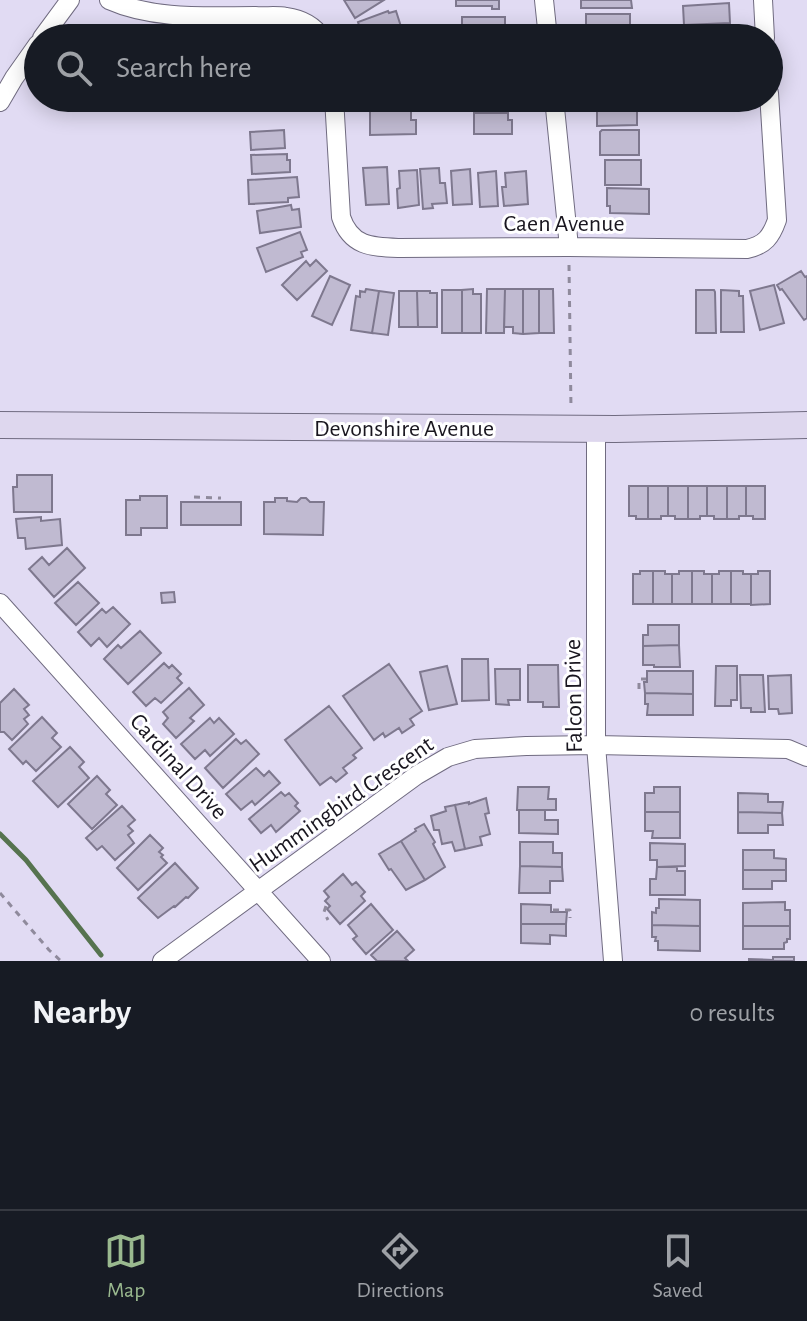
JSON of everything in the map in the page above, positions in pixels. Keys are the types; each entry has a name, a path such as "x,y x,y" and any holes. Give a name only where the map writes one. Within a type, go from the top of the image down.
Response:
{"main road":[{"name":"Devonshire Avenue","path":"0,425 583,429 807,425"}],"street":[{"path":"52,24 70,0"},
{"path":"109,0 138,10 177,15 287,17 308,24"},
{"path":"544,0 547,24"},
{"path":"763,0 764,24"},
{"path":"0,102 7,74 24,58"},
{"name":"Caen Avenue","path":"335,112 341,217 356,240 374,246 747,249 759,247 773,231 777,220 770,112"},
{"path":"555,112 569,247"},
{"name":"Falcon Drive","path":"583,429 596,745 613,961"},
{"name":"Cardinal Drive","path":"0,603 321,961"},
{"name":"Hummingbird Crescent","path":"162,961 417,775 448,757 475,749 596,745 788,749 807,757"}],"path":[{"path":"569,247 583,429"},
{"path":"194,497 221,498"},
{"path":"639,689 639,679 646,679"},
{"path":"0,893 61,961"},
{"path":"326,906 324,912 328,920"},
{"path":"553,910 570,910 570,918"}],"building":[{"path":"344,0 384,0 355,18"},
{"path":"456,0 499,0 499,9 492,9 492,6 456,6"},
{"path":"581,0 631,0 632,8 581,8"},
{"path":"729,3 730,23 684,24 683,6"},
{"path":"396,11 400,24 359,24"},
{"path":"586,14 630,14 630,24 586,24"},
{"path":"462,17 505,17 505,24 462,24"},
{"path":"370,112 411,112 411,120 416,120 416,134 370,135"},
{"path":"597,112 637,112 637,125 597,126"},
{"path":"474,113 508,113 508,120 512,120 512,134 474,134"},
{"path":"284,130 285,148 251,150 250,132"},
{"path":"602,130 639,130 639,155 600,155"},
{"path":"287,154 290,172 252,174 251,155"},
{"path":"605,160 641,160 641,185 605,185"},
{"path":"387,167 389,204 366,205 363,168"},
{"path":"439,168 440,183 445,183 447,203 432,204 433,208 423,209 420,169"},
{"path":"470,169 472,204 453,205 451,171"},
{"path":"417,170 419,205 398,208 399,171"},
{"path":"496,171 498,206 480,207 478,173"},
{"path":"526,171 528,204 504,206 502,187 506,187 505,173"},
{"path":"297,177 299,197 288,198 288,202 249,204 248,180"},
{"path":"607,188 649,189 649,214 610,213"},
{"path":"291,205 292,210 299,209 301,227 260,233 257,211"},
{"path":"300,232 307,250 301,252 303,257 266,272 257,248"},
{"path":"316,260 327,271 297,300 282,285 306,261 310,266"},
{"path":"801,271 807,276 807,318 804,320 777,285"},
{"path":"330,276 350,285 332,325 312,316"},
{"path":"774,285 784,323 760,330 750,291"},
{"path":"366,289 379,291 372,333 351,330 356,296 360,297 360,291 365,292"},
{"path":"473,289 473,294 481,294 481,333 462,333 462,290"},
{"path":"487,289 505,289 504,333 486,333"},
{"path":"505,289 523,289 523,334 513,333 513,327 504,327"},
{"path":"523,289 539,289 539,333 523,334"},
{"path":"539,289 553,289 554,333 539,333"},
{"path":"442,290 462,290 462,333 442,333"},
{"path":"696,290 715,292 716,333 696,333"},
{"path":"721,290 739,291 739,296 743,296 744,332 721,332"},
{"path":"379,291 394,293 388,335 372,333"},
{"path":"399,291 417,291 418,327 399,327"},
{"path":"417,291 437,293 437,327 418,327"},
{"path":"17,475 52,475 52,512 14,512 13,487 17,487"},
{"path":"629,486 648,486 648,519 629,516"},
{"path":"648,486 668,486 668,516 648,519"},
{"path":"668,486 688,486 688,519 668,516"},
{"path":"688,486 707,486 707,516 688,519"},
{"path":"707,486 727,486 727,519 707,516"},
{"path":"727,486 746,486 746,516 727,519"},
{"path":"746,486 765,486 765,519 746,516"},
{"path":"140,496 167,496 167,528 141,528 141,535 126,535 126,500 140,500"},
{"path":"275,498 297,502 306,498 310,502 324,502 323,535 264,534 264,502 275,502"},
{"path":"181,502 241,502 241,525 181,525"},
{"path":"41,517 41,521 60,519 62,545 26,549 25,538 18,538 16,519"},
{"path":"67,548 85,568 54,597 29,569 42,557 49,565"},
{"path":"640,571 653,571 653,604 633,604 633,574 640,574"},
{"path":"653,571 672,574 672,604 653,604"},
{"path":"679,571 692,571 692,604 672,604 672,574 679,574"},
{"path":"692,571 712,574 712,604 692,604"},
{"path":"719,571 731,571 731,604 712,604 712,574 719,574"},
{"path":"731,571 751,574 751,604 731,604"},
{"path":"758,571 770,571 770,604 751,605 751,574 758,574"},
{"path":"78,582 99,603 76,625 55,603"},
{"path":"174,592 175,602 162,603 161,593"},
{"path":"113,607 130,624 107,647 99,638 91,646 78,632 102,609 106,613"},
{"path":"648,625 679,625 679,645 643,646 643,635 648,635"},
{"path":"140,631 161,653 128,684 104,659 118,645 121,648"},
{"path":"679,645 680,667 643,665 643,646"},
{"path":"462,659 488,659 489,700 462,701"},
{"path":"164,663 169,668 172,665 181,674 177,678 182,683 161,703 155,698 146,706 133,692"},
{"path":"389,664 422,711 410,719 414,725 402,733 399,728 385,737 383,733 374,740 343,696"},
{"path":"528,665 558,665 559,707 543,707 543,702 528,702"},
{"path":"447,666 457,704 429,710 420,672"},
{"path":"716,666 737,666 737,700 731,700 731,706 715,706"},
{"path":"495,669 520,669 520,700 508,700 509,705 496,704"},
{"path":"647,671 693,671 693,694 645,693"},
{"path":"740,675 763,675 765,712 741,708"},
{"path":"791,675 792,713 779,714 778,709 769,709 768,676"},
{"path":"189,688 204,705 190,718 194,721 176,738 163,724 168,718 163,712"},
{"path":"14,689 29,705 24,709 29,715 24,719 28,724 12,740 0,732 0,703"},
{"path":"645,693 693,694 693,715 647,715"},
{"path":"329,706 362,748 353,755 356,758 343,768 347,773 336,782 331,777 320,785 285,740"},
{"path":"42,717 57,733 52,738 61,747 36,771 26,761 23,764 9,749"},
{"path":"210,718 214,723 219,718 234,734 210,756 205,750 195,759 181,744"},
{"path":"236,739 241,744 246,740 259,754 223,788 205,768"},
{"path":"70,747 84,762 79,767 89,778 58,807 33,781"},
{"path":"256,768 264,776 269,771 280,783 255,805 252,801 241,810 226,794"},
{"path":"97,776 110,790 106,794 117,805 92,829 68,804"},
{"path":"518,787 549,787 548,799 556,799 556,810 517,810"},
{"path":"654,787 680,787 680,812 645,812 645,793 654,793"},
{"path":"281,792 285,796 289,793 298,803 295,806 300,811 276,832 271,825 261,833 249,819"},
{"path":"738,793 768,794 768,802 783,802 782,813 738,812"},
{"path":"486,798 489,813 485,814 490,834 480,837 482,845 465,849 455,805"},
{"path":"455,805 465,849 455,851 452,842 442,844 431,816"},
{"path":"122,806 135,820 128,826 133,831 128,835 134,843 115,860 102,846 97,850 86,838"},
{"path":"519,810 545,810 545,820 558,820 558,834 519,833"},
{"path":"645,812 680,812 680,838 652,838 653,831 645,831"},
{"path":"738,812 782,813 783,825 768,825 768,833 738,833"},
{"path":"424,824 445,867 425,880 401,841"},
{"path":"150,835 163,848 159,852 167,863 138,890 117,868"},
{"path":"401,841 425,880 406,890 379,854"},
{"path":"520,842 553,842 553,853 562,853 562,867 520,866"},
{"path":"650,843 685,844 685,866 657,867 657,860 650,860"},
{"path":"743,850 774,850 774,858 786,859 786,870 743,870"},
{"path":"175,863 198,888 158,918 138,898"},
{"path":"520,866 562,867 563,881 550,881 550,893 519,893"},
{"path":"657,867 677,867 677,871 685,871 685,895 650,895 650,879 656,879"},
{"path":"743,870 786,870 786,881 772,881 772,889 743,889"},
{"path":"343,874 352,885 356,882 365,892 361,896 365,901 340,924 327,909 330,906 325,901 329,897 324,891"},
{"path":"659,899 700,900 700,926 652,925 652,912 656,913 656,908 659,908"},
{"path":"785,902 785,910 790,910 790,926 743,926 743,903"},
{"path":"371,904 393,930 366,954 353,939 357,936 348,925"},
{"path":"521,904 551,905 551,912 567,912 566,924 521,924"},
{"path":"521,924 566,924 566,936 550,935 550,944 521,943"},
{"path":"652,925 700,926 700,951 658,950 658,941 652,937"},
{"path":"743,926 790,926 790,939 784,943 784,949 743,949"},
{"path":"397,931 414,950 405,958 408,961 377,961 371,955"},
{"path":"773,957 794,957 794,961 749,961 773,960"}],"waterway":[{"path":"0,834 26,860 101,955"}]}
